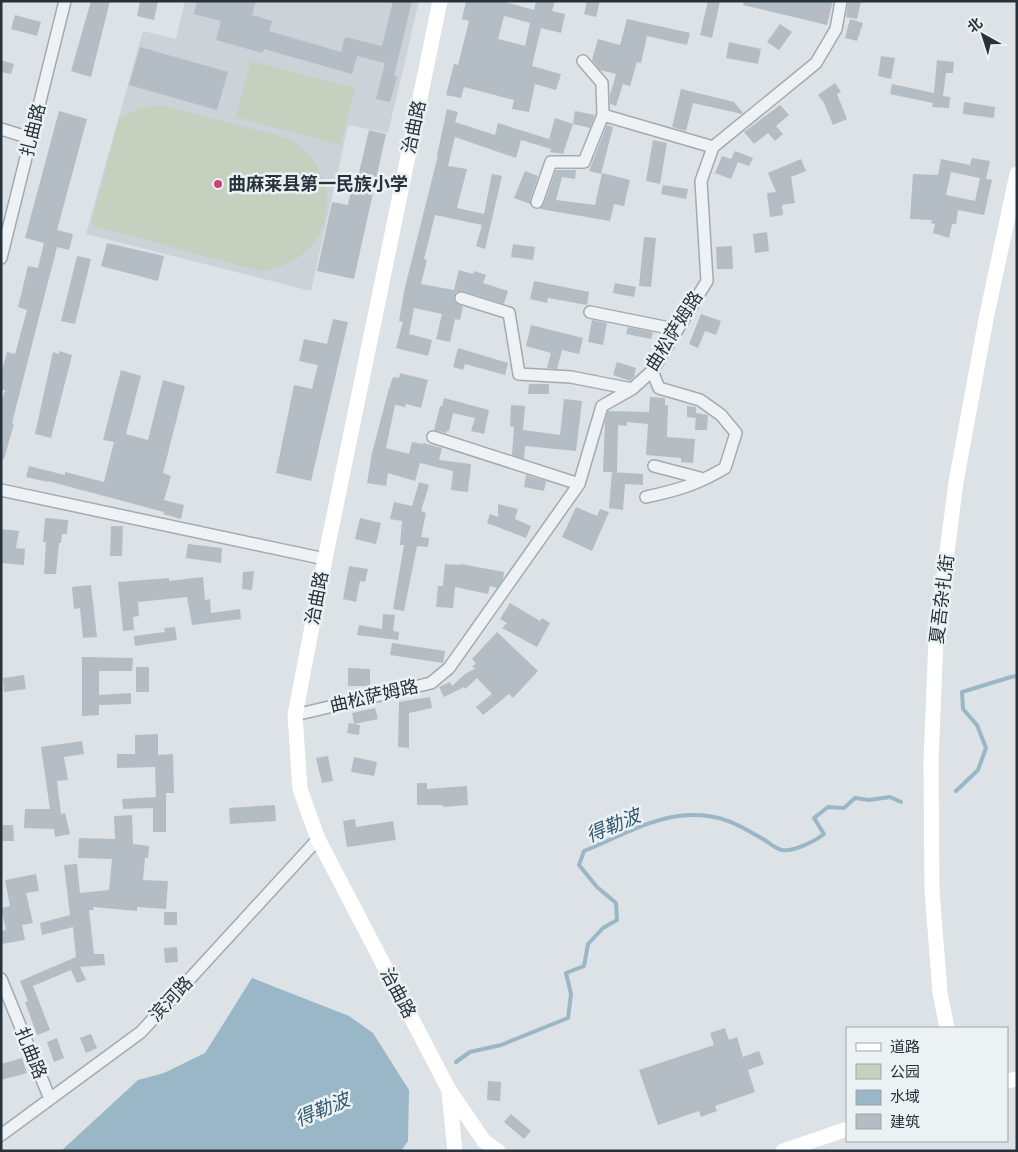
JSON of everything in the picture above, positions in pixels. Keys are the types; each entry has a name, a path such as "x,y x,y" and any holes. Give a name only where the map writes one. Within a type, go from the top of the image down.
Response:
{"main road":[{"name":"治曲路","path":"440,1 325,559 295,715 300,789 318,839 449,1090 484,1141 498,1151"},
{"name":"夏吾杂扎街","path":"948,1027 940,993 932,890 931,762 936,637 956,482 986,319 1017,174"},
{"path":"449,1090 455,1151"},
{"path":"783,1151 846,1129"}],"street":[{"name":"扎曲路","path":"1,258 65,1"},
{"path":"603,115 713,147 816,64 836,29 842,1"},
{"path":"537,202 551,162 584,162 603,115 602,83 583,61"},
{"path":"1,129 30,138"},
{"name":"曲松萨姆路","path":"295,715 431,683 449,668 580,484 602,406 632,389 652,371 706,280 701,181 713,147"},
{"path":"461,298 508,312 519,374 571,378 632,389"},
{"path":"590,312 674,329"},
{"path":"646,497 681,489 703,481 725,468 736,433 722,415 700,400 659,388 652,371"},
{"path":"433,437 580,484"},
{"path":"654,466 700,478"},
{"path":"1,490 325,559"},
{"name":"滨河路","path":"1,1135 141,1032 318,839"},
{"name":"扎曲路","path":"1,979 50,1099"}],"shaded area":[{"name":"曲麻莱县第一民族小学","path":"185,1 419,1 388,133 348,125 311,291 86,234 143,31 176,39"}],"green space":[{"path":"251,61 355,88 340,145 236,117"},
{"path":"163,106 273,134 290,140 305,151 320,171 327,195 325,219 321,231 310,247 288,263 260,271 91,225 119,118 138,109"}],"water":[{"path":"252,978 349,1016 373,1033 409,1090 408,1141 401,1151 61,1151 138,1080 164,1073 205,1053"}],"building":[{"path":"91,1 110,1 91,77 71,71"},
{"path":"140,1 158,1 154,20 137,16"},
{"path":"197,1 256,1 252,15 272,21 269,31 341,52 345,37 382,46 393,1 412,1 394,76 397,77 390,102 376,99 385,63 357,56 352,74 264,49 262,53 216,40 221,21 194,14"},
{"path":"466,1 502,1 534,10 536,1 555,1 552,11 565,14 561,33 541,28 532,66 561,74 556,90 535,84 529,112 512,109 514,100 464,87 461,98 446,95 454,64 458,65 469,21 462,19","holes":["504,16 530,23 525,46 498,39"]},
{"path":"587,1 600,1 596,17 584,14"},
{"path":"708,1 720,1 712,38 700,35"},
{"path":"744,1 833,1 827,25 743,5"},
{"path":"848,1 861,1 857,19 846,17"},
{"path":"15,15 41,22 37,36 11,29"},
{"path":"627,19 690,33 687,45 647,36 641,63 637,62 630,86 623,84 616,106 610,104 610,95 616,74 600,70 592,60 598,39 620,45"},
{"path":"850,19 863,23 857,41 845,38"},
{"path":"780,24 792,32 779,50 767,42"},
{"path":"729,42 761,49 758,64 726,58"},
{"path":"140,47 228,72 217,110 129,85"},
{"path":"881,56 895,58 891,79 878,76"},
{"path":"1,60 14,64 11,74 1,72"},
{"path":"937,60 954,62 953,73 946,73 943,96 950,97 949,108 932,107 933,103 890,94 892,84 934,93"},
{"path":"835,83 841,92 837,94 847,119 833,125 824,103 818,95"},
{"path":"681,89 734,102 743,113 693,103 686,131 672,127"},
{"path":"964,102 995,107 994,118 963,114"},
{"path":"780,105 789,115 776,126 783,134 775,141 768,133 754,144 744,132"},
{"path":"447,109 458,112 455,122 495,135 498,123 549,139 555,118 573,124 563,154 550,152 551,149 521,140 516,158 455,137 448,166 467,169 457,208 484,214 492,174 502,176 485,249 476,246 482,225 435,215 424,259 427,260 421,284 454,290 459,270 473,274 474,271 486,275 483,283 508,291 504,304 463,291 456,292 454,300 463,307 460,320 455,319 450,342 436,339 442,314 414,308 409,334 432,340 428,356 396,348 403,322 399,321 405,287 438,155"},
{"path":"59,111 87,119 57,230 73,234 69,250 57,247 12,423 14,424 4,459 1,459 1,404 5,390 1,390 1,373 7,352 15,354 27,310 18,307 28,266 38,268 44,243 25,238"},
{"path":"575,111 595,115 590,128 573,124"},
{"path":"607,125 613,127 601,174 589,171"},
{"path":"369,130 386,134 354,279 317,271 332,202 348,205 354,176 358,177"},
{"path":"653,140 667,143 660,184 646,181"},
{"path":"735,151 753,158 749,166 738,162 731,179 715,173 722,156 731,159"},
{"path":"972,158 990,161 986,179 992,180 984,215 958,210 956,224 952,224 949,238 933,233 935,224 931,223 932,220 910,219 913,174 938,175 941,159 970,165","holes":["951,172 980,178 975,201 946,195"]},
{"path":"801,159 806,171 791,177 795,203 782,205 783,215 770,217 767,193 776,192 768,173"},
{"path":"556,170 576,170 575,179 562,177 556,200 595,205 602,173 630,180 624,206 614,204 610,221 540,209 544,204"},
{"path":"525,171 538,176 530,204 514,198"},
{"path":"663,185 688,189 686,199 661,194"},
{"path":"767,232 769,251 755,253 753,234"},
{"path":"644,237 656,238 651,287 639,286"},
{"path":"107,243 164,256 158,281 101,266"},
{"path":"513,244 535,247 533,260 511,257"},
{"path":"732,246 733,269 717,269 716,247"},
{"path":"77,256 91,259 75,324 61,321"},
{"path":"534,281 589,292 587,305 548,298 547,303 530,299"},
{"path":"615,283 636,287 634,297 613,293"},
{"path":"701,314 721,321 716,335 705,331 698,348 689,344"},
{"path":"333,319 348,322 311,481 276,473 294,385 312,389 318,365 299,361 304,339 327,344"},
{"path":"592,320 607,323 603,345 588,342"},
{"path":"531,325 583,338 579,354 562,350 557,369 547,368 551,353 526,346"},
{"path":"628,327 653,332 651,339 626,334"},
{"path":"458,348 508,363 505,375 465,364 463,370 453,367"},
{"path":"59,351 72,355 51,438 35,434 53,352 59,354"},
{"path":"617,362 636,368 634,377 630,381 613,375"},
{"path":"121,370 141,376 126,434 148,440 163,380 185,386 163,473 171,476 164,500 184,505 181,519 163,514 164,512 48,481 26,477 29,466 65,475 65,472 104,482 114,442 103,440"},
{"path":"400,373 428,380 421,408 406,404 405,407 395,405 386,448 409,454 412,442 442,448 439,460 471,464 468,492 451,490 453,471 420,463 415,481 388,473 386,486 367,483 372,453 388,392 393,377 399,378"},
{"path":"529,384 549,384 549,394 528,394"},
{"path":"650,397 665,398 665,405 668,405 667,437 695,439 693,463 681,462 681,458 646,455 648,424 627,422 627,426 618,425 617,472 603,472 605,421 608,411 649,412"},
{"path":"444,398 489,410 484,434 471,431 475,418 453,413 449,431 446,433 434,430"},
{"path":"564,399 582,401 576,451 525,446 524,459 512,455 514,427 510,426 511,405 525,406 523,430 560,435"},
{"path":"687,406 696,407 696,418 687,417"},
{"path":"696,413 708,415 707,430 695,430"},
{"path":"612,472 643,474 643,485 625,484 623,510 609,508"},
{"path":"526,475 546,481 544,491 524,487"},
{"path":"419,482 429,485 421,511 426,513 421,537 429,538 428,547 417,546 404,611 393,609 404,545 400,545 402,521 390,519 394,502 412,506"},
{"path":"498,504 518,509 515,519 531,526 526,538 487,523 490,514 498,517"},
{"path":"576,507 597,516 600,509 609,512 592,551 562,537"},
{"path":"45,518 68,520 67,534 62,534 61,543 59,543 56,574 44,574 46,542 43,542"},
{"path":"360,518 381,523 376,544 355,539"},
{"path":"111,526 123,526 122,556 110,556"},
{"path":"1,529 19,531 16,548 25,549 24,565 1,563"},
{"path":"188,544 222,548 221,563 186,558"},
{"path":"445,564 461,564 504,572 503,579 497,588 490,586 488,594 455,587 453,608 436,607 438,586 443,586"},
{"path":"349,566 368,569 365,582 360,581 356,602 343,599"},
{"path":"254,571 252,590 242,589 243,572"},
{"path":"203,577 205,600 210,599 211,613 240,609 241,619 192,625 187,597 138,602 139,616 133,617 134,630 123,631 118,582 169,578 169,581"},
{"path":"91,585 97,637 83,638 80,608 74,609 72,587"},
{"path":"510,603 540,621 542,618 550,623 537,647 502,628 507,623 500,619"},
{"path":"383,614 395,615 393,631 399,632 398,640 357,635 359,625 382,629"},
{"path":"175,627 177,640 135,646 134,636 165,632 164,628"},
{"path":"497,632 538,671 513,698 509,694 483,715 476,707 492,694 477,678 465,689 464,687 444,697 439,687 450,682 452,686 465,674 476,668 472,667 476,663 472,659"},
{"path":"392,643 445,651 443,663 390,655"},
{"path":"82,657 133,658 132,671 99,671 99,695 131,693 131,704 99,705 99,715 82,716"},
{"path":"136,667 149,667 149,692 136,692"},
{"path":"348,668 370,669 370,686 348,686"},
{"path":"24,675 26,689 4,692 3,678"},
{"path":"430,697 432,708 409,713 409,748 398,747 399,702"},
{"path":"375,708 378,719 354,724 352,713"},
{"path":"349,723 360,725 359,735 347,733"},
{"path":"158,734 158,755 173,754 174,793 166,793 166,832 153,832 153,808 123,809 122,799 156,797 155,767 117,768 117,754 135,754 135,735"},
{"path":"82,741 84,754 64,757 68,780 57,781 61,814 65,813 70,834 55,837 54,829 24,828 25,809 50,809 41,747"},
{"path":"328,756 333,781 322,783 316,758"},
{"path":"354,757 377,762 374,776 351,772"},
{"path":"417,783 427,783 427,789 467,786 468,805 443,807 443,805 417,805"},
{"path":"275,805 276,821 230,824 229,808"},
{"path":"132,815 133,844 149,846 148,858 145,858 143,880 168,881 166,909 137,907 137,911 93,907 94,910 89,910 94,954 104,954 105,965 80,967 86,980 77,983 71,970 33,986 50,1030 37,1035 25,1002 28,1001 20,981 76,957 73,927 42,935 40,923 70,915 64,865 77,864 80,893 109,890 112,859 78,858 79,838 115,839 114,816"},
{"path":"355,819 356,827 393,821 396,840 347,847 343,821"},
{"path":"1,825 13,825 14,841 1,841"},
{"path":"36,874 39,891 26,893 33,923 22,925 25,940 2,944 1,931 6,930 1,908 10,906 5,880"},
{"path":"164,912 177,912 177,925 164,925"},
{"path":"177,947 178,962 165,963 164,948"},
{"path":"725,1028 729,1040 737,1037 743,1057 759,1051 764,1064 748,1070 755,1092 715,1106 717,1111 701,1117 699,1111 658,1125 639,1070 714,1045 710,1033"},
{"path":"91,1034 97,1048 86,1053 80,1038"},
{"path":"57,1038 64,1058 54,1062 47,1042"},
{"path":"22,1058 27,1073 1,1080 1,1064"},
{"path":"488,1081 501,1082 500,1101 487,1100"},
{"path":"511,1114 531,1131 524,1139 504,1122"}],"waterway":[{"name":"得勒波","path":"956,791 978,770 986,748 977,725 963,709 962,692 1017,676"},
{"name":"得勒波","path":"456,1062 470,1052 501,1045 568,1018 571,994 566,973 584,966 588,944 603,928 617,920 616,903 597,887 579,865 584,851 650,823 678,816 692,815 703,815 729,821 777,848 787,850 810,843 824,834 814,818 828,807 844,808 855,798 869,800 890,797 901,802"}],"place":[{"name":"曲麻莱县第一民族小学","path":"218,184"}]}
